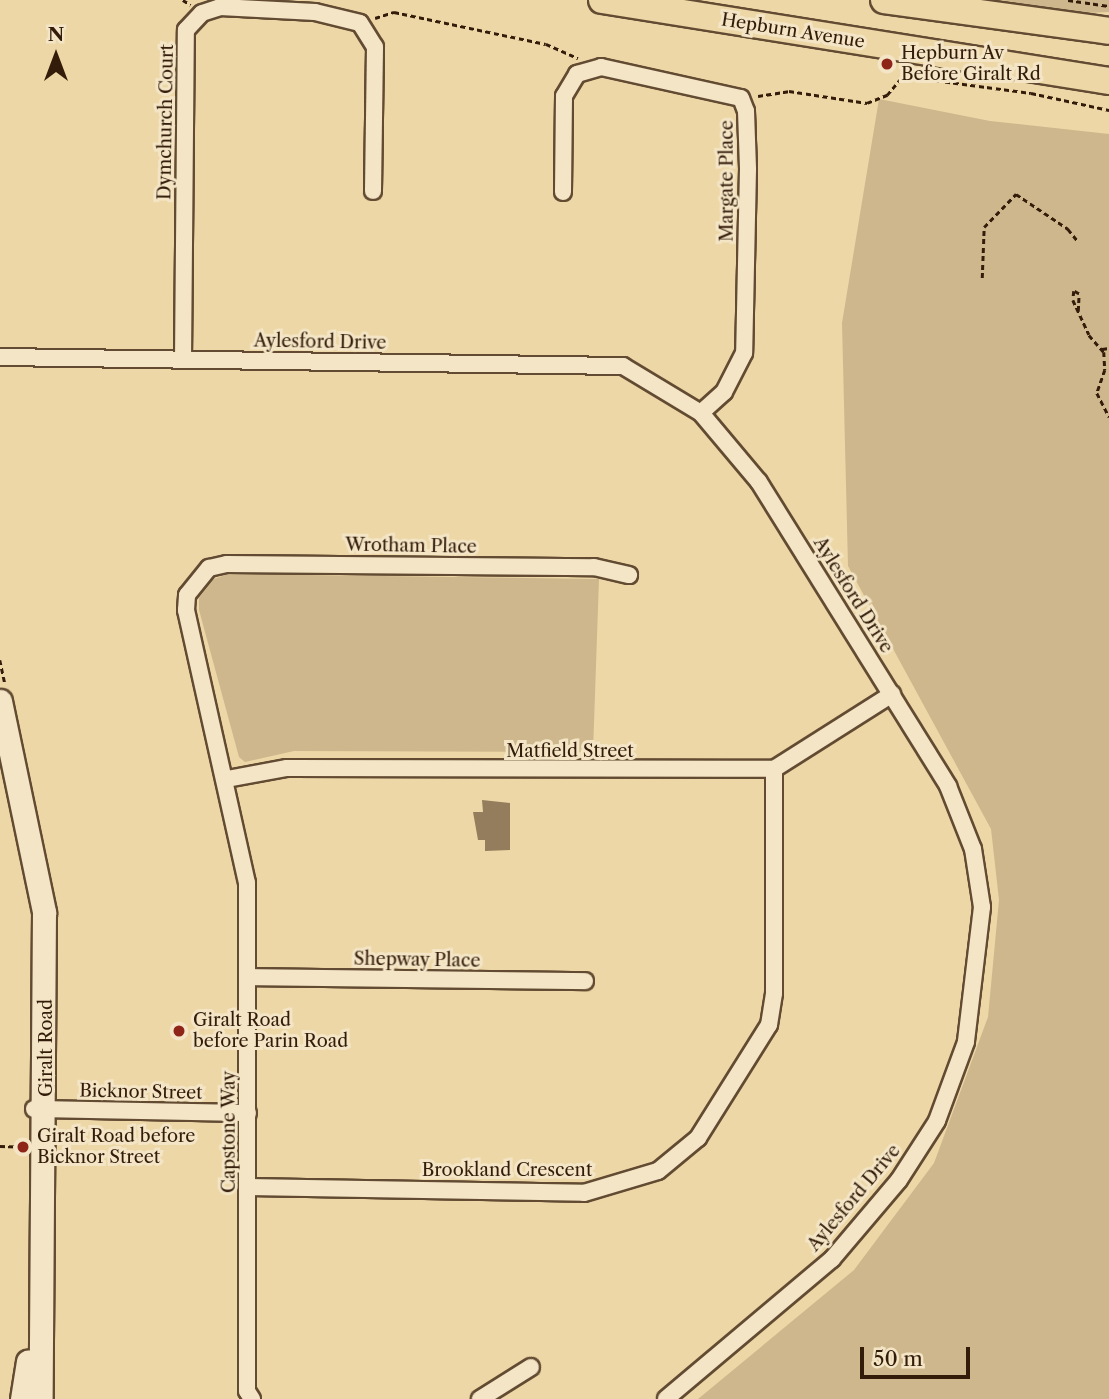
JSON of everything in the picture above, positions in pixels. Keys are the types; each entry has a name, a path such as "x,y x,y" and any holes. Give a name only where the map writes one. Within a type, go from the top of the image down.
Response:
{"main road":[{"name":"Hepburn Avenue","path":"602,0 1109,81"},
{"path":"884,0 1109,30"}],"street":[{"name":"Dymchurch Court","path":"183,359 186,30 202,13 220,7 315,12 360,23"},
{"path":"360,23 375,47 373,191"},
{"name":"Margate Place","path":"601,67 741,99 746,111 748,169 744,353 723,392 701,413"},
{"path":"564,192 565,96 577,74 601,67"},
{"name":"Aylesford Drive","path":"0,358 623,366 701,413 759,482 948,786 973,849 982,907 966,1042 937,1121 899,1180 832,1259 666,1399"},
{"name":"Wrotham Place","path":"197,579 209,568 227,564 594,567 629,575"},
{"name":"Capstone Way","path":"197,579 187,595 186,610 227,779 247,883 247,1391 252,1399"},
{"path":"774,769 892,694"},
{"name":"Giralt Road","path":"0,701 4,760 31,919 39,1109 41,1399"},
{"name":"Matfield Street","path":"227,779 287,768 774,769"},
{"name":"Brookland Crescent","path":"248,1187 584,1193 658,1171 698,1138 769,1025 774,993 774,769"},
{"name":"Shepway Place","path":"248,977 585,981"},
{"name":"Giralt Road","path":"22,1399 30,1337 32,1148 39,1109"},
{"name":"Bicknor Street","path":"39,1109 248,1113"},
{"path":"480,1399 531,1367"}],"path":[{"path":"1068,0 1109,6"},
{"path":"360,23 394,12 546,44 601,67"},
{"path":"741,99 789,91 867,103 887,95 903,76 1031,93 1109,110"},
{"path":"982,278 984,227 1016,194 1068,229 1077,240"},
{"path":"1078,311 1079,294 1074,291 1071,294 1078,311 1088,335 1102,349 1105,370 1097,393 1109,417"},
{"path":"1102,349 1109,348"},
{"path":"0,1146 32,1148"}],"shaded area":[{"path":"1000,0 1109,0 1109,12 1086,13"},
{"path":"879,99 990,121 1109,134 1109,1399 698,1399 854,1270 934,1163 988,1017 999,900 991,829 848,566 842,323"},
{"path":"228,574 599,579 593,752 294,751 245,762 239,757 199,610 199,598 214,579"}],"building":[{"path":"482,800 510,803 510,850 485,851 485,840 478,840 473,812 483,812"}],"place":[{"name":"Hepburn Av Before Giralt Rd","path":"887,64"},
{"name":"Giralt Road before Parin Road","path":"179,1031"},
{"name":"Giralt Road before Bicknor Street","path":"23,1147"}]}
